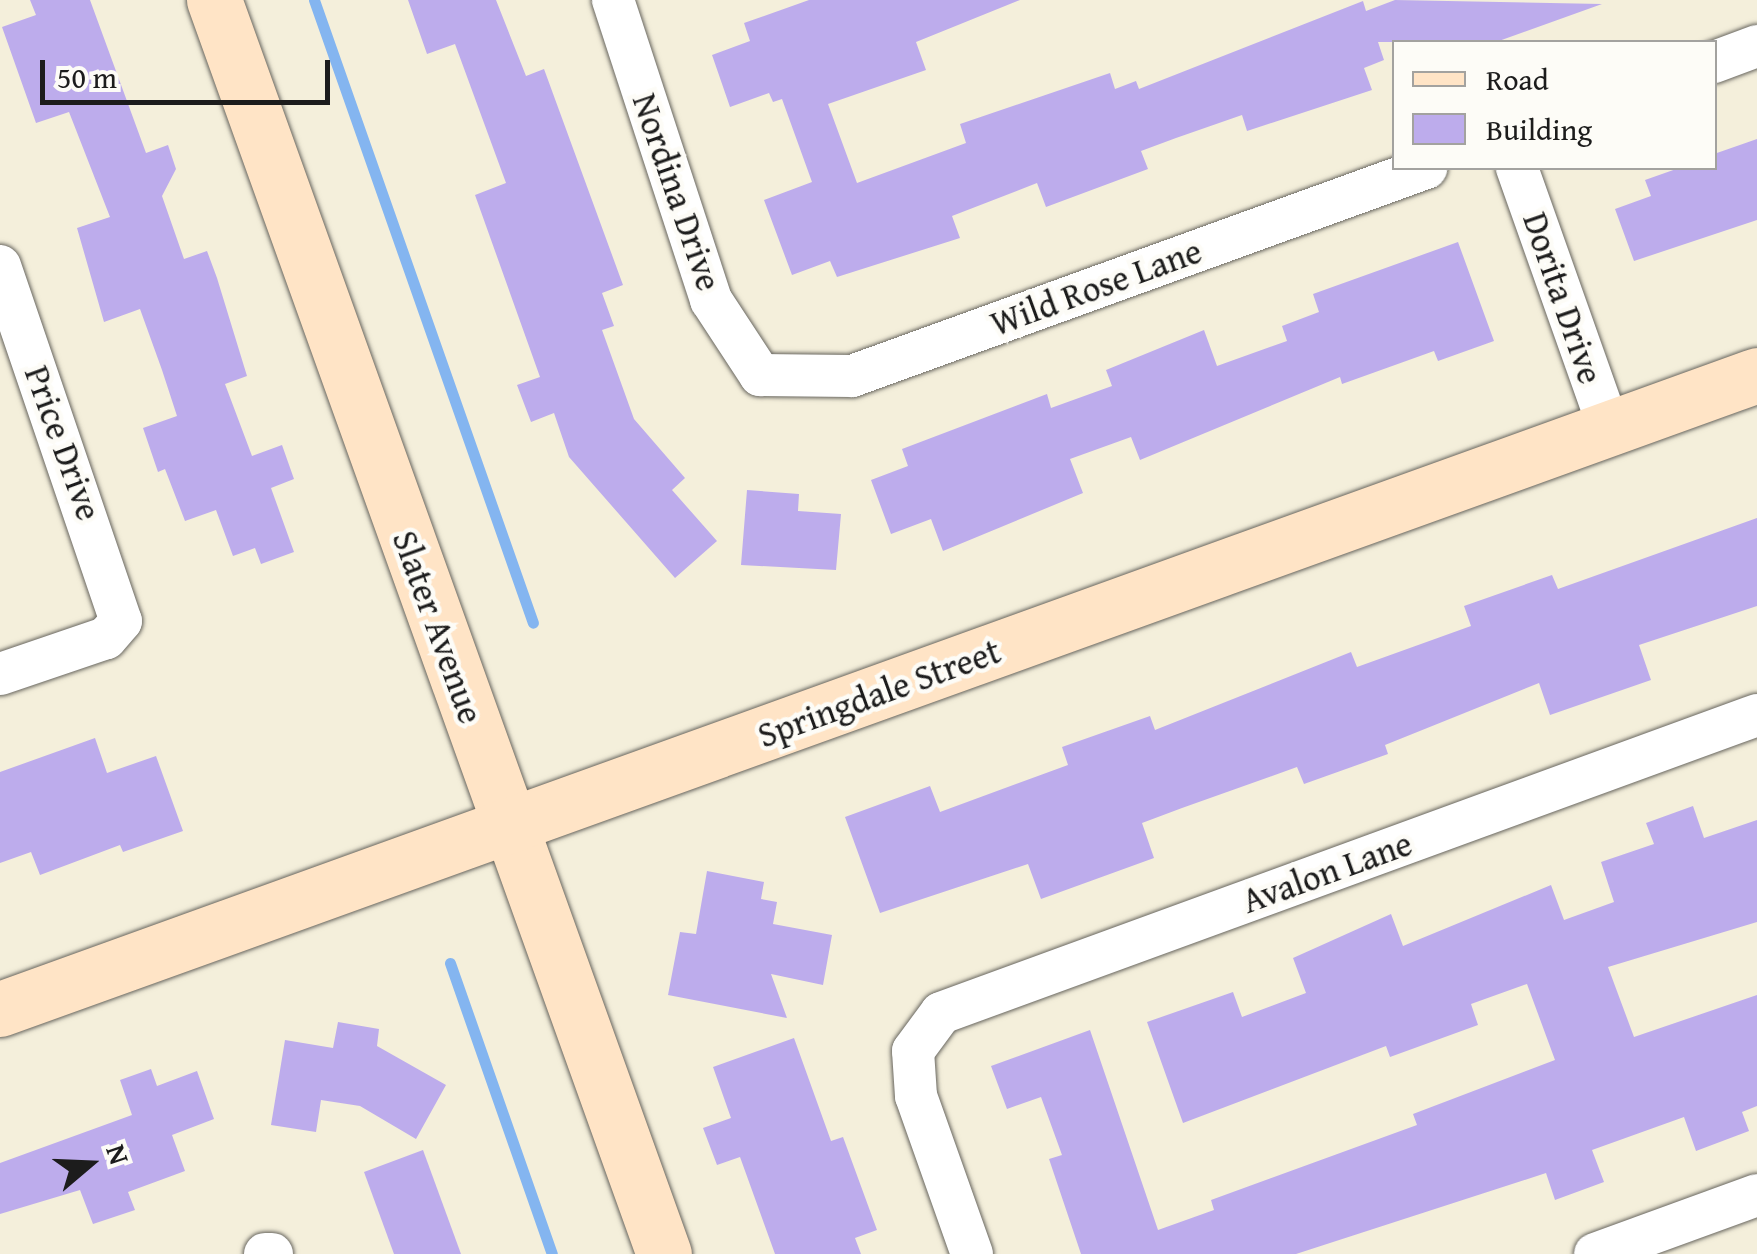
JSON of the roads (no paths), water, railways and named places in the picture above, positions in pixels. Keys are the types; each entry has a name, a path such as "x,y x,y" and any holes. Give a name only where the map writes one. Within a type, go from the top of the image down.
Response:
{"street":[{"name":"Slater Avenue","path":"214,0 664,1254"},
{"name":"Nordina Drive","path":"613,0 710,300 760,376"},
{"path":"1717,61 1757,46"},
{"name":"Wild Rose Lane","path":"760,376 852,376 1420,170"},
{"name":"Dorita Drive","path":"1518,170 1608,428"},
{"name":"Price Drive","path":"0,266 121,621 106,638 0,674"},
{"name":"Springdale Street","path":"0,1009 1757,375"},
{"name":"Avalon Lane","path":"972,1254 916,1096 913,1050 941,1013 1757,715"},
{"path":"1594,1254 1757,1196"}],"waterway":[{"path":"314,0 533,623"},
{"path":"450,963 552,1254"}]}
